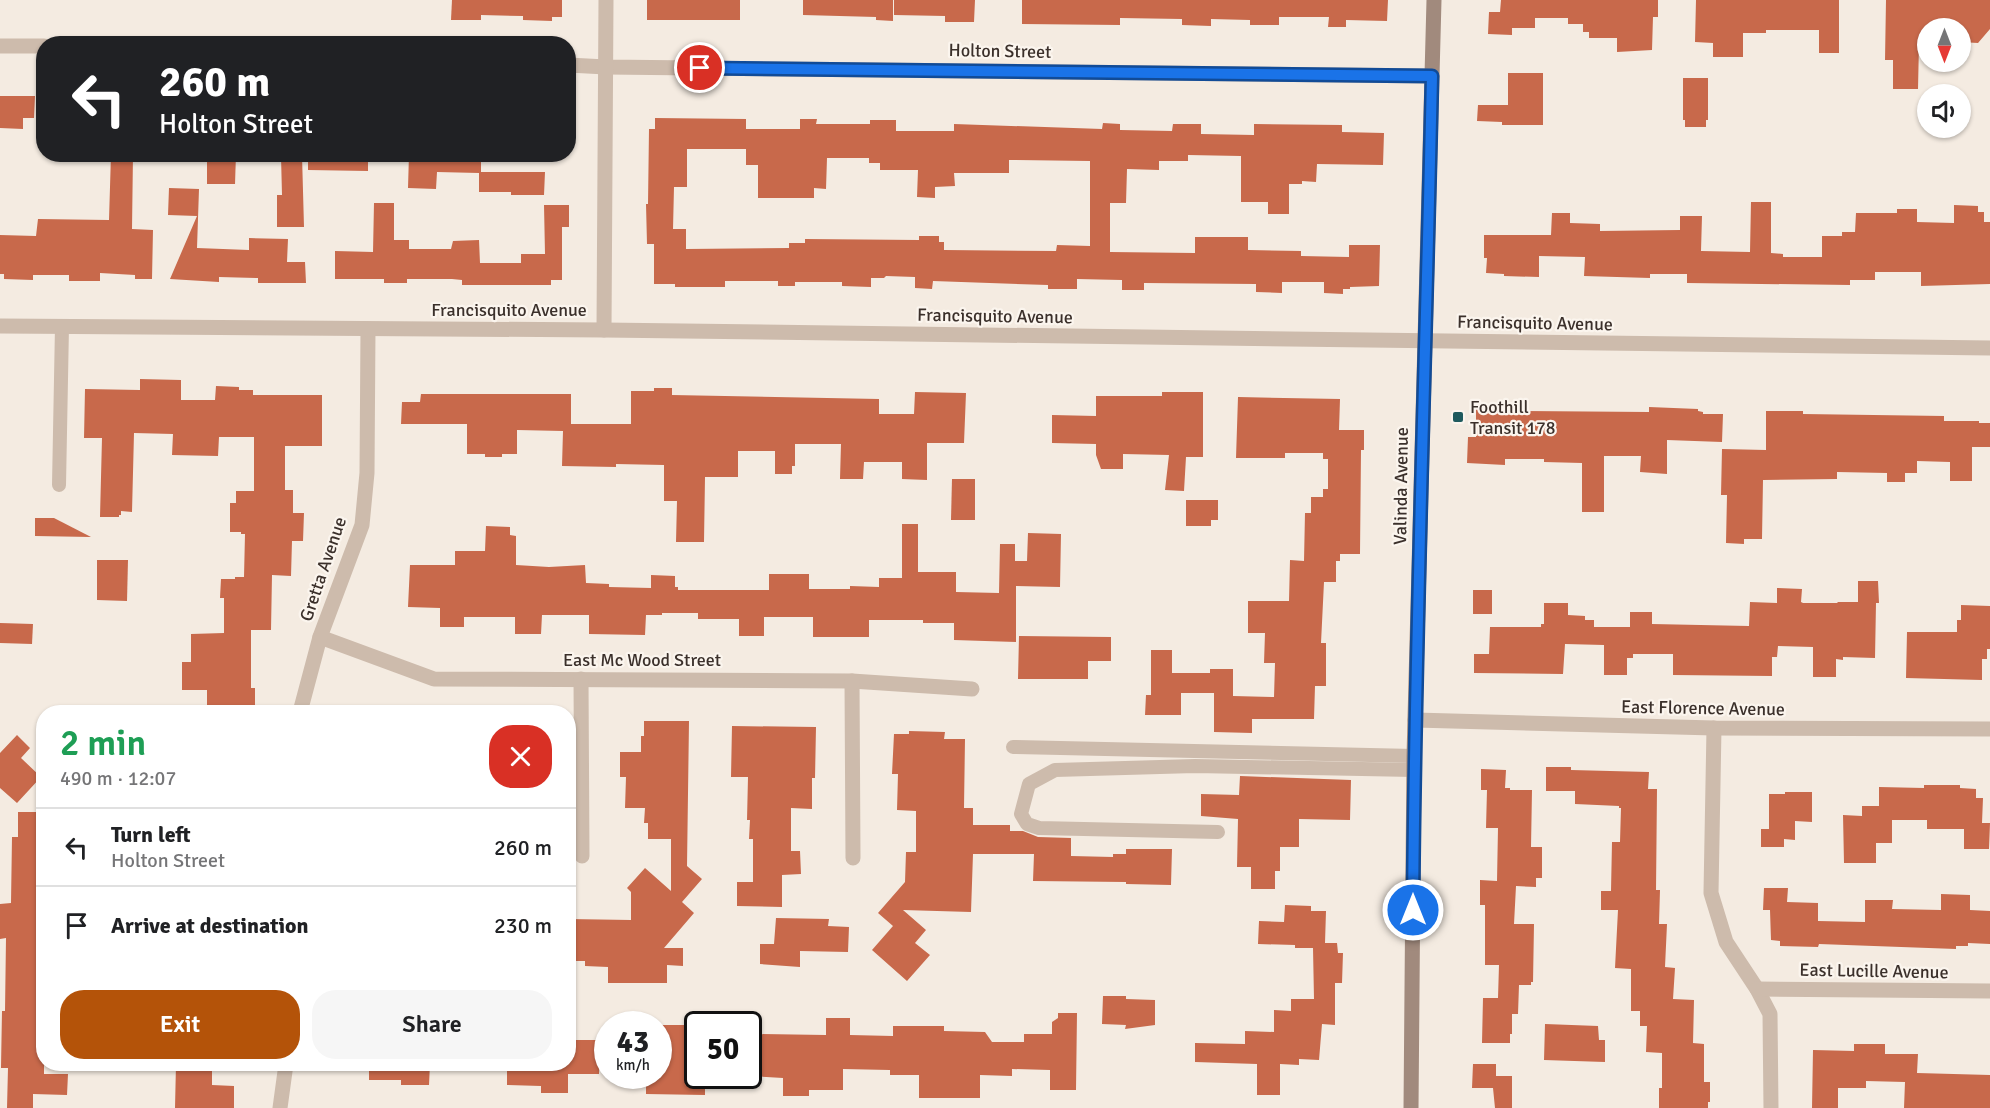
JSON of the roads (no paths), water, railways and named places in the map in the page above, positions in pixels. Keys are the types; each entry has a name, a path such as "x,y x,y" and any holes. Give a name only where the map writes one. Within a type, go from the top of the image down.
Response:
{"main road":[{"name":"Valinda Avenue","path":"1411,1108 1414,763 1434,0"}],"street":[{"path":"604,330 606,0"},
{"path":"0,46 36,46"},
{"name":"Holton Street","path":"576,65 606,67 1432,76"},
{"name":"Francisquito Avenue","path":"0,326 604,330 1990,348"},
{"name":"Gretta Avenue","path":"302,705 320,637 362,525 367,473 368,329"},
{"name":"East Mc Wood Street","path":"320,637 434,679 852,681 972,689"},
{"path":"581,679 582,856"},
{"path":"852,681 853,858"},
{"name":"East Florence Avenue","path":"1415,720 1714,728 1990,729"},
{"path":"1714,728 1711,893 1726,942 1757,989 1770,1014 1771,1108"},
{"name":"East Lucille Avenue","path":"1757,989 1990,992"},
{"path":"280,1108 285,1071"}],"lane":[{"path":"59,485 62,326"},
{"path":"1013,747 1414,763"},
{"path":"1218,832 1039,828 1028,824 1021,814 1029,784 1055,770 1414,763"}],"place":[{"name":"Foothill Transit 178","path":"1458,417"}]}
